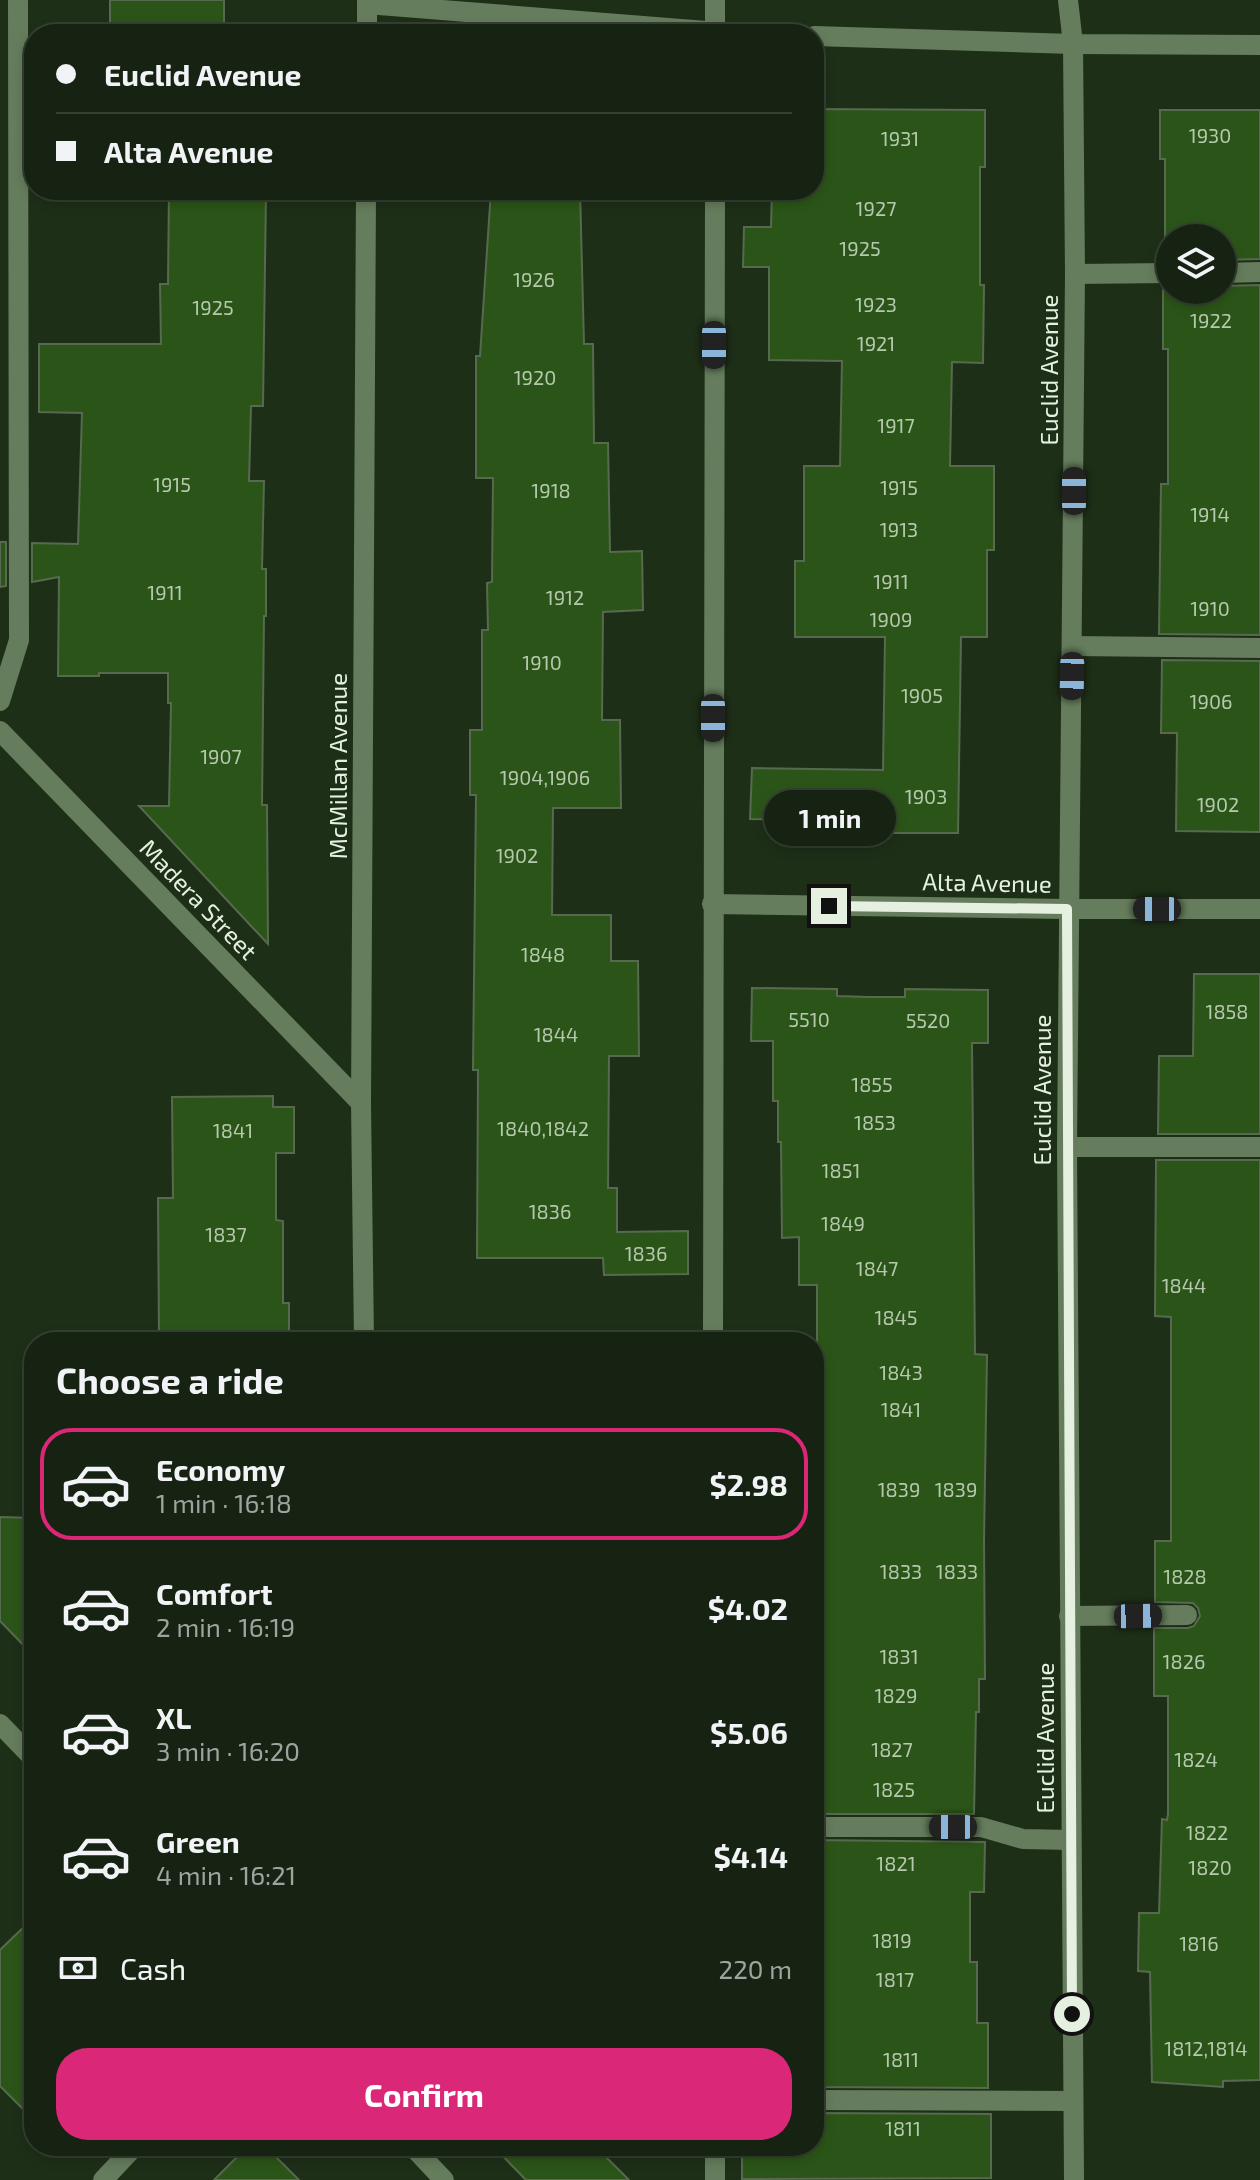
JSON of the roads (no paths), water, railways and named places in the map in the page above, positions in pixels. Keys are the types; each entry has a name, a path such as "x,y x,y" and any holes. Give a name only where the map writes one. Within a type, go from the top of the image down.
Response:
{"street":[{"path":"0,701 19,640 18,0"},
{"path":"715,0 715,24"},
{"name":"Euclid Avenue","path":"1068,0 1073,44 1075,274 1073,646 1067,909 1074,2180"},
{"path":"367,24 367,2 606,24"},
{"path":"824,36 1073,44 1260,45"},
{"name":"McMillan Avenue","path":"364,1332 361,1103 366,200"},
{"path":"713,1332 715,200"},
{"path":"1236,273 1260,272"},
{"path":"1075,274 1156,273"},
{"path":"1073,646 1260,648"},
{"name":"Madera Street","path":"0,731 361,1103"},
{"name":"Alta Avenue","path":"712,904 1260,909"},
{"path":"1067,1147 1260,1147"},
{"path":"1069,1616 1187,1615"},
{"path":"0,1724 24,1749"},
{"path":"824,1827 981,1827 1023,1839 1070,1840"},
{"path":"824,2100 1073,2101"},
{"path":"103,2180 126,2156"},
{"path":"421,2156 444,2180"},
{"path":"715,2156 715,2180"}]}
